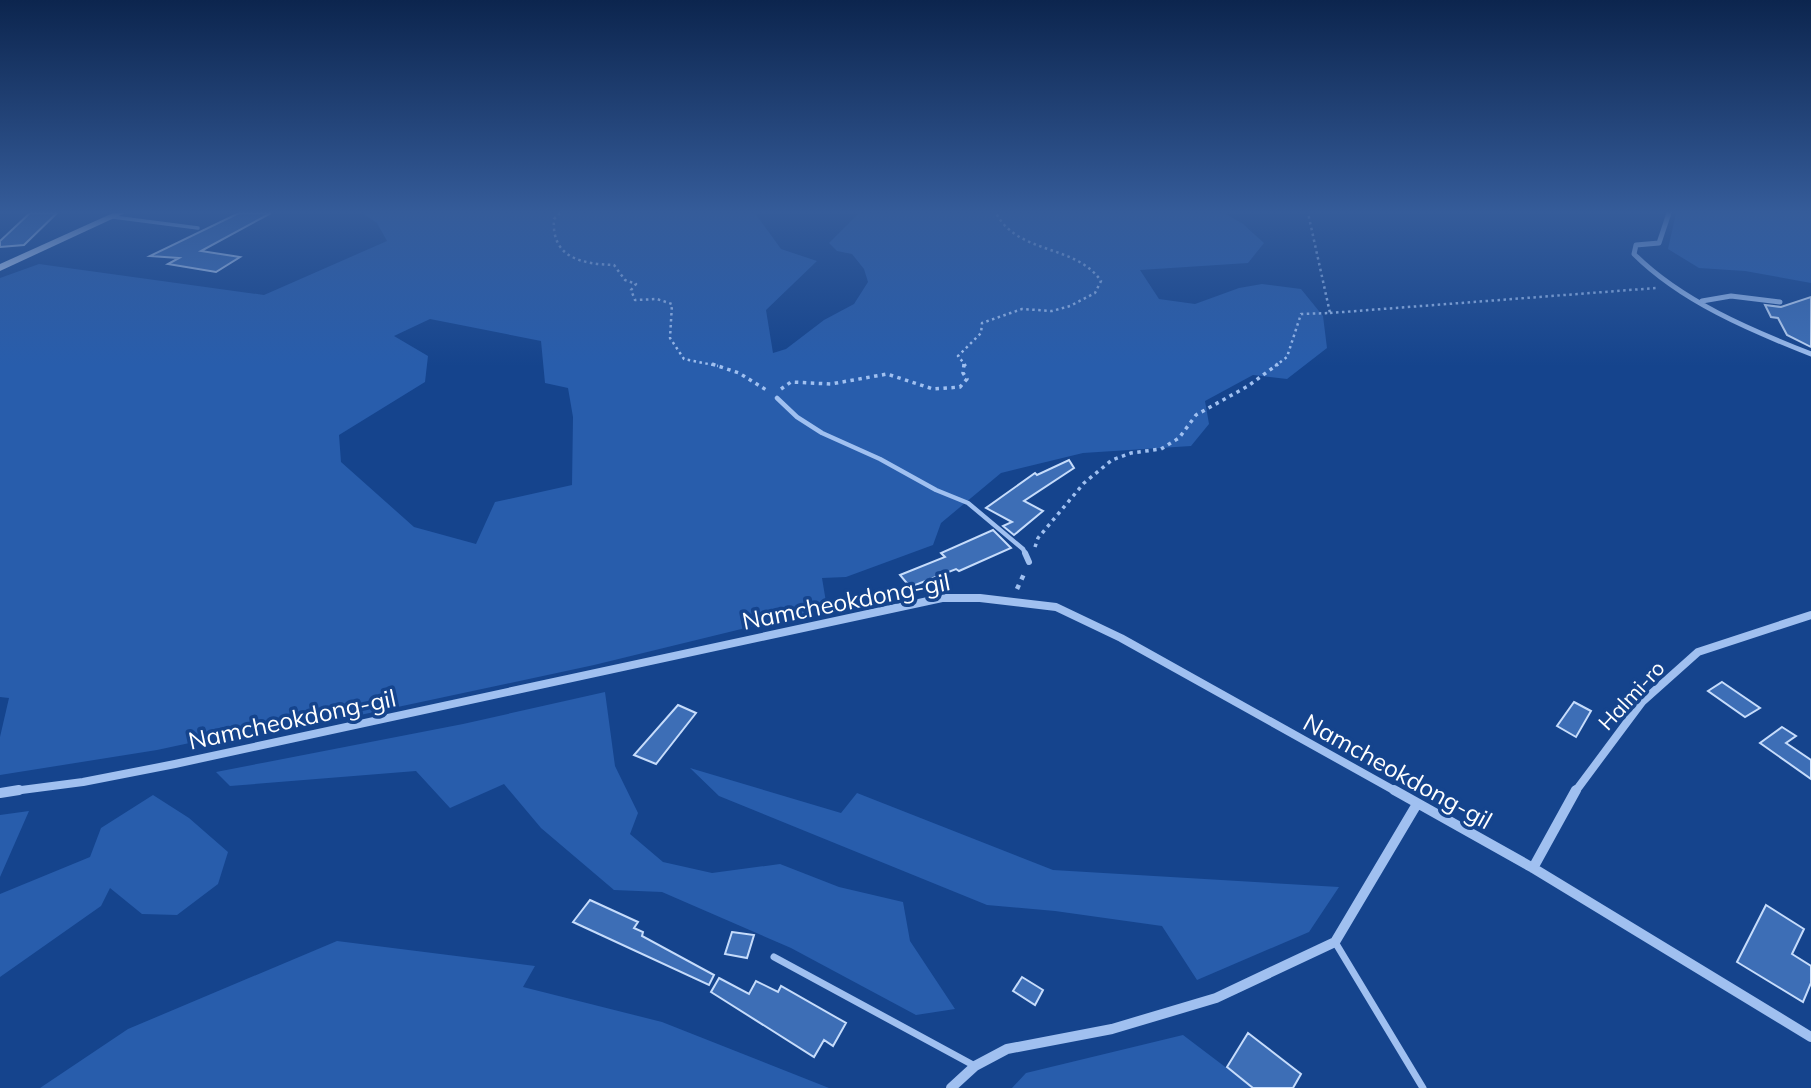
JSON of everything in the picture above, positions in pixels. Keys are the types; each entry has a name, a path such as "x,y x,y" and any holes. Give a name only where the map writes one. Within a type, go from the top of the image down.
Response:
{"street":[{"path":"1644,264 1656,276 1675,287 1768,337 1811,354"},
{"path":"1702,301 1731,296 1780,302"},
{"name":"Namcheokdong-gil","path":"0,793 83,782 175,764 930,600 1012,600 1056,607 1121,638 1533,868 1811,1037"},
{"name":"Halmi-ro","path":"1533,868 1582,780 1651,694 1698,652 1811,615"},
{"path":"951,1088 975,1066 1007,1049 1112,1029 1216,998 1335,942 1418,804"}],"lane":[{"path":"778,398 797,417 822,433 880,459 936,490 968,503 1023,549 1029,562"},
{"path":"1335,942 1423,1088"},
{"path":"774,957 975,1066"}],"path":[{"path":"591,264 614,265 625,280 636,284 631,290 635,300 657,299 672,304 670,338 684,359 700,360 732,371 778,398 782,387 791,382 831,384 887,374 933,389 960,387 967,379 964,373 966,366 958,356 981,333 982,323 1022,309 1052,311 1083,301 1095,293 1101,281 1091,268 1080,264"},
{"path":"1319,264 1330,313"},
{"path":"1012,600 1038,538 1084,483 1112,460 1131,453 1161,449 1179,438 1196,415 1248,386 1287,357 1301,314 1675,287"}],"shaded area":[{"path":"39,264 264,295 335,264 814,264 766,310 773,353 786,349 824,320 854,304 868,282 860,264 1236,264 1140,270 1159,299 1195,304 1239,288 1262,284 1301,289 1323,316 1327,348 1287,379 1253,375 1205,401 1209,424 1191,446 1083,453 1001,473 941,523 933,545 846,577 822,578 827,608 594,665 332,721 333,712 157,750 0,775 0,737 9,698 0,697 0,278","holes":["430,319 541,341 545,383 568,388 573,417 572,485 495,502 476,544 414,527 341,462 339,435 425,382 428,356 394,336"]},
{"path":"1692,264 1811,264 1811,283 1745,271 1699,268"},
{"path":"605,692 615,766 638,813 630,834 663,862 712,873 780,864 839,887 903,902 910,941 955,1009 916,1015 791,948 662,892 614,890 541,828 504,784 450,808 416,771 230,786 216,772 463,724"},
{"path":"690,768 841,813 857,793 1053,870 1339,887 1309,932 1197,980 1162,926 1055,911 987,905 719,796"},
{"path":"153,795 189,818 228,852 218,884 177,915 142,914 110,888 101,906 0,977 0,894 90,857 101,828"},
{"path":"29,811 0,877 0,815"},
{"path":"337,941 535,966 523,987 662,1022 829,1088 40,1088 128,1029"},
{"path":"1183,1035 1253,1088 1012,1088 1026,1073"}],"building":[{"path":"168,264 229,264 216,272"},
{"path":"1811,297 1811,347 1787,335 1778,318 1771,317 1765,305 1781,307"},
{"path":"1069,460 1074,468 1024,501 1043,511 1014,535 1003,526 1012,522 986,508 1035,473 1037,475"},
{"path":"993,530 1011,548 959,571 956,569 910,587 900,575 945,557 941,553"},
{"path":"1722,682 1760,708 1745,717 1708,691"},
{"path":"1574,702 1591,711 1576,737 1557,726"},
{"path":"678,705 696,713 656,764 634,755"},
{"path":"1782,727 1796,736 1786,743 1811,760 1811,779 1760,743"},
{"path":"590,900 638,922 634,928 643,932 642,936 714,975 709,985 573,922"},
{"path":"1766,905 1804,929 1792,954 1811,966 1811,983 1803,1002 1737,962"},
{"path":"732,932 754,935 747,958 725,954"},
{"path":"1022,977 1043,990 1035,1005 1013,991"},
{"path":"719,978 749,994 756,981 778,992 781,986 846,1023 833,1046 824,1040 814,1057 711,992"},
{"path":"1248,1033 1301,1074 1293,1088 1253,1088 1227,1067"}]}
